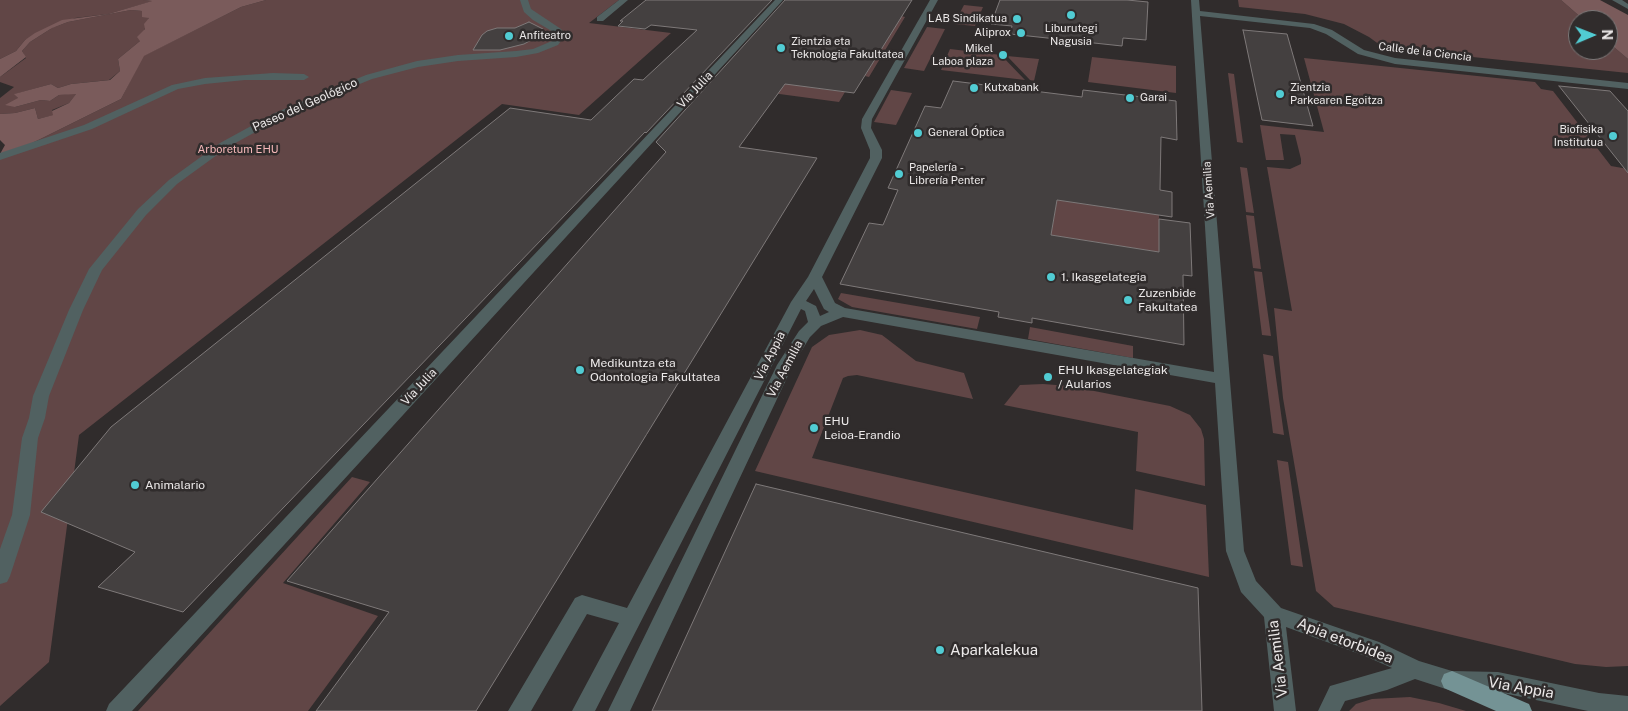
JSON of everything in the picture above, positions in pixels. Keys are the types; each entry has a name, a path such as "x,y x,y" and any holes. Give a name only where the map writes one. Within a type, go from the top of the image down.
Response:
{"main road":[{"path":"1452,681 1521,711"}],"street":[{"name":"Paseo del Geológico","path":"0,576 21,515 30,438 37,418 41,396 76,310 96,269 142,212 172,182 224,145 279,115 342,88 369,77 417,64 458,58 516,54 535,51 555,43 561,35 527,10 524,0"},
{"path":"600,19 624,0"},
{"name":"Vía Julia","path":"117,711 779,0"},
{"name":"Via Appia","path":"583,711 798,302 816,277 876,158 876,150 866,128 867,118 934,0"},
{"name":"Via Aemilia","path":"1195,0 1235,551 1248,586 1274,614 1285,711"},
{"path":"1616,0 1628,7"},
{"name":"Calle de la Ciencia","path":"1196,13 1312,26 1329,32 1361,52 1395,61 1628,86"},
{"path":"0,157 88,127 176,87 204,81 245,77 304,78"},
{"path":"816,277 830,306 841,312 1223,379"},
{"path":"798,302 811,309 816,323"},
{"name":"Via Aemilia","path":"619,711 785,365 804,334 816,323 841,312"},
{"path":"519,711 582,604 632,618"},
{"name":"Apia etorbidea","path":"1274,614 1372,649 1415,670"},
{"path":"1329,711 1338,693 1387,680 1415,670"},
{"name":"Via Appia","path":"1415,670 1452,681 1498,682 1599,703 1628,706"}],"green space":[{"path":"0,0 153,1 108,14 75,18 25,40 16,51 0,59"},
{"name":"Arboretum EHU","path":"266,0 619,0 589,23 671,33 579,115 502,104 79,435 49,662 0,706 0,159 121,99 143,56 241,7"},
{"path":"1238,0 1561,0 1572,10 1568,10 1568,60 1618,60 1618,50 1628,59 1628,73 1395,49 1380,45 1344,24 1305,14 1239,7"},
{"path":"964,5 983,7 975,26 954,24"},
{"path":"131,10 142,11 149,18 140,41 118,59 120,71 109,80 71,84 58,88 51,84 15,94 18,98 15,107 41,100 50,101 59,95 77,93 69,103 52,110 54,115 38,119 35,108 15,113 0,114 0,98 14,87 0,82 0,77 26,58 22,51 30,42 52,28 68,22"},
{"path":"901,16 905,17 869,77 865,76"},
{"path":"927,27 945,29 924,71 904,68"},
{"path":"950,49 1001,55 1025,80 941,70"},
{"path":"1007,56 1039,59 1034,81 1030,80"},
{"path":"1092,57 1176,66 1176,93 1088,82"},
{"path":"1304,58 1535,82 1541,89 1553,91 1611,166 1628,169 1628,666 1606,667 1575,664 1334,607 1316,591 1283,398 1274,308 1292,311 1267,167 1290,169 1301,164 1301,159 1295,135 1280,134 1284,160 1266,160 1260,125 1324,132"},
{"path":"789,71 808,87 845,92 839,102 772,93"},
{"path":"1228,73 1234,74 1243,143 1237,142"},
{"path":"891,90 912,93 896,125 874,122"},
{"path":"1240,167 1247,168 1254,213 1246,212"},
{"path":"1057,200 1159,215 1159,252 1051,235"},
{"path":"1246,215 1254,216 1261,269 1253,268"},
{"path":"1254,271 1262,272 1271,336 1262,335"},
{"path":"841,293 980,317 977,329 852,307 838,299"},
{"path":"1030,327 1133,346 1133,358 1028,339"},
{"path":"860,330 882,335 916,361 964,373 973,399 857,375 848,376 843,378 812,458 1133,530 1135,489 1206,505 1209,577 755,471 812,347 829,335"},
{"path":"1263,354 1273,356 1284,435 1273,433"},
{"path":"1020,385 1069,386 1170,406 1190,415 1201,429 1204,439 1205,486 1136,471 1138,432 1004,405"},
{"path":"1277,460 1288,462 1303,567 1291,565"},
{"path":"352,477 370,482 283,583 378,616 308,711 138,711"},
{"path":"1410,697 1466,711 1349,711 1356,704 1372,699"}],"shaded area":[{"path":"143,0 266,0 241,7 144,56 121,99 0,159 0,154 5,145 0,140 0,114 15,113 35,108 38,119 53,115 52,111 69,103 76,94 59,95 50,101 41,100 15,107 5,105 18,98 14,94 51,84 58,88 71,84 110,80 120,71 118,59 140,41 137,37 145,29 144,24 149,18 142,17 142,11 131,10 68,22 52,28 30,42 22,51 26,57 0,77 0,59 16,51 25,40 35,33 62,20 108,14 152,1"},
{"path":"1561,0 1600,0 1628,15 1628,59 1618,50 1618,10 1572,10"}],"building":[{"path":"646,0 772,0 183,612 98,587 135,552 41,512 111,427 510,108 591,120 634,79 643,80 697,30 651,25 645,29 618,26 623,21 620,21"},
{"name":"Medikuntza eta Odontologia Fakultatea","path":"785,0 912,0 854,93 785,84 739,147 817,158 476,711 316,711 389,612 287,581 666,152 656,142"},
{"name":"Liburutegi Nagusia","path":"1000,0 1127,0 1148,2 1146,40 1123,38 1122,46 1010,34 1012,26 991,24"},
{"name":"Anfiteatro","path":"529,22 543,29 535,38 524,44 500,50 473,50 482,35 487,31 497,28 515,28"},
{"name":"Zientzia Parkearen Egoitza","path":"1243,30 1287,34 1313,126 1262,120"},
{"path":"953,81 1082,97 1083,90 1176,101 1177,140 1161,137 1160,190 1172,192 1172,217 1057,200 1051,235 1159,252 1159,219 1190,223 1192,276 1183,275 1184,345 1032,318 1032,323 998,317 999,312 840,284 869,223 883,225 898,190 888,188 925,106 941,108"},
{"name":"Biofisika Institutua","path":"1559,86 1610,91 1628,111 1628,173"},
{"name":"Aparkalekua","path":"756,484 1198,588 1202,711 652,711"}],"place":[{"name":"Liburutegi Nagusia","path":"1071,15"},
{"name":"LAB Sindikatua","path":"1017,19"},
{"name":"Aliprox","path":"1021,33"},
{"name":"Anfiteatro","path":"509,36"},
{"name":"Zientzia eta Teknologia Fakultatea","path":"781,48"},
{"name":"Mikel Laboa plaza","path":"1003,55"},
{"name":"Kutxabank","path":"974,88"},
{"name":"Zientzia Parkearen Egoitza","path":"1280,94"},
{"name":"Garai","path":"1130,98"},
{"name":"General Óptica","path":"918,133"},
{"name":"Biofisika Institutua","path":"1613,136"},
{"name":"Papelería - Librería Penter","path":"899,174"},
{"name":"1. Ikasgelategia","path":"1051,277"},
{"name":"Zuzenbide Fakultatea","path":"1128,300"},
{"name":"Medikuntza eta Odontologia Fakultatea","path":"580,370"},
{"name":"EHU Ikasgelategiak / Aularios","path":"1048,377"},
{"name":"EHU Leioa-Erandio","path":"814,428"},
{"name":"Animalario","path":"135,485"},
{"name":"Aparkalekua","path":"940,650"}]}
